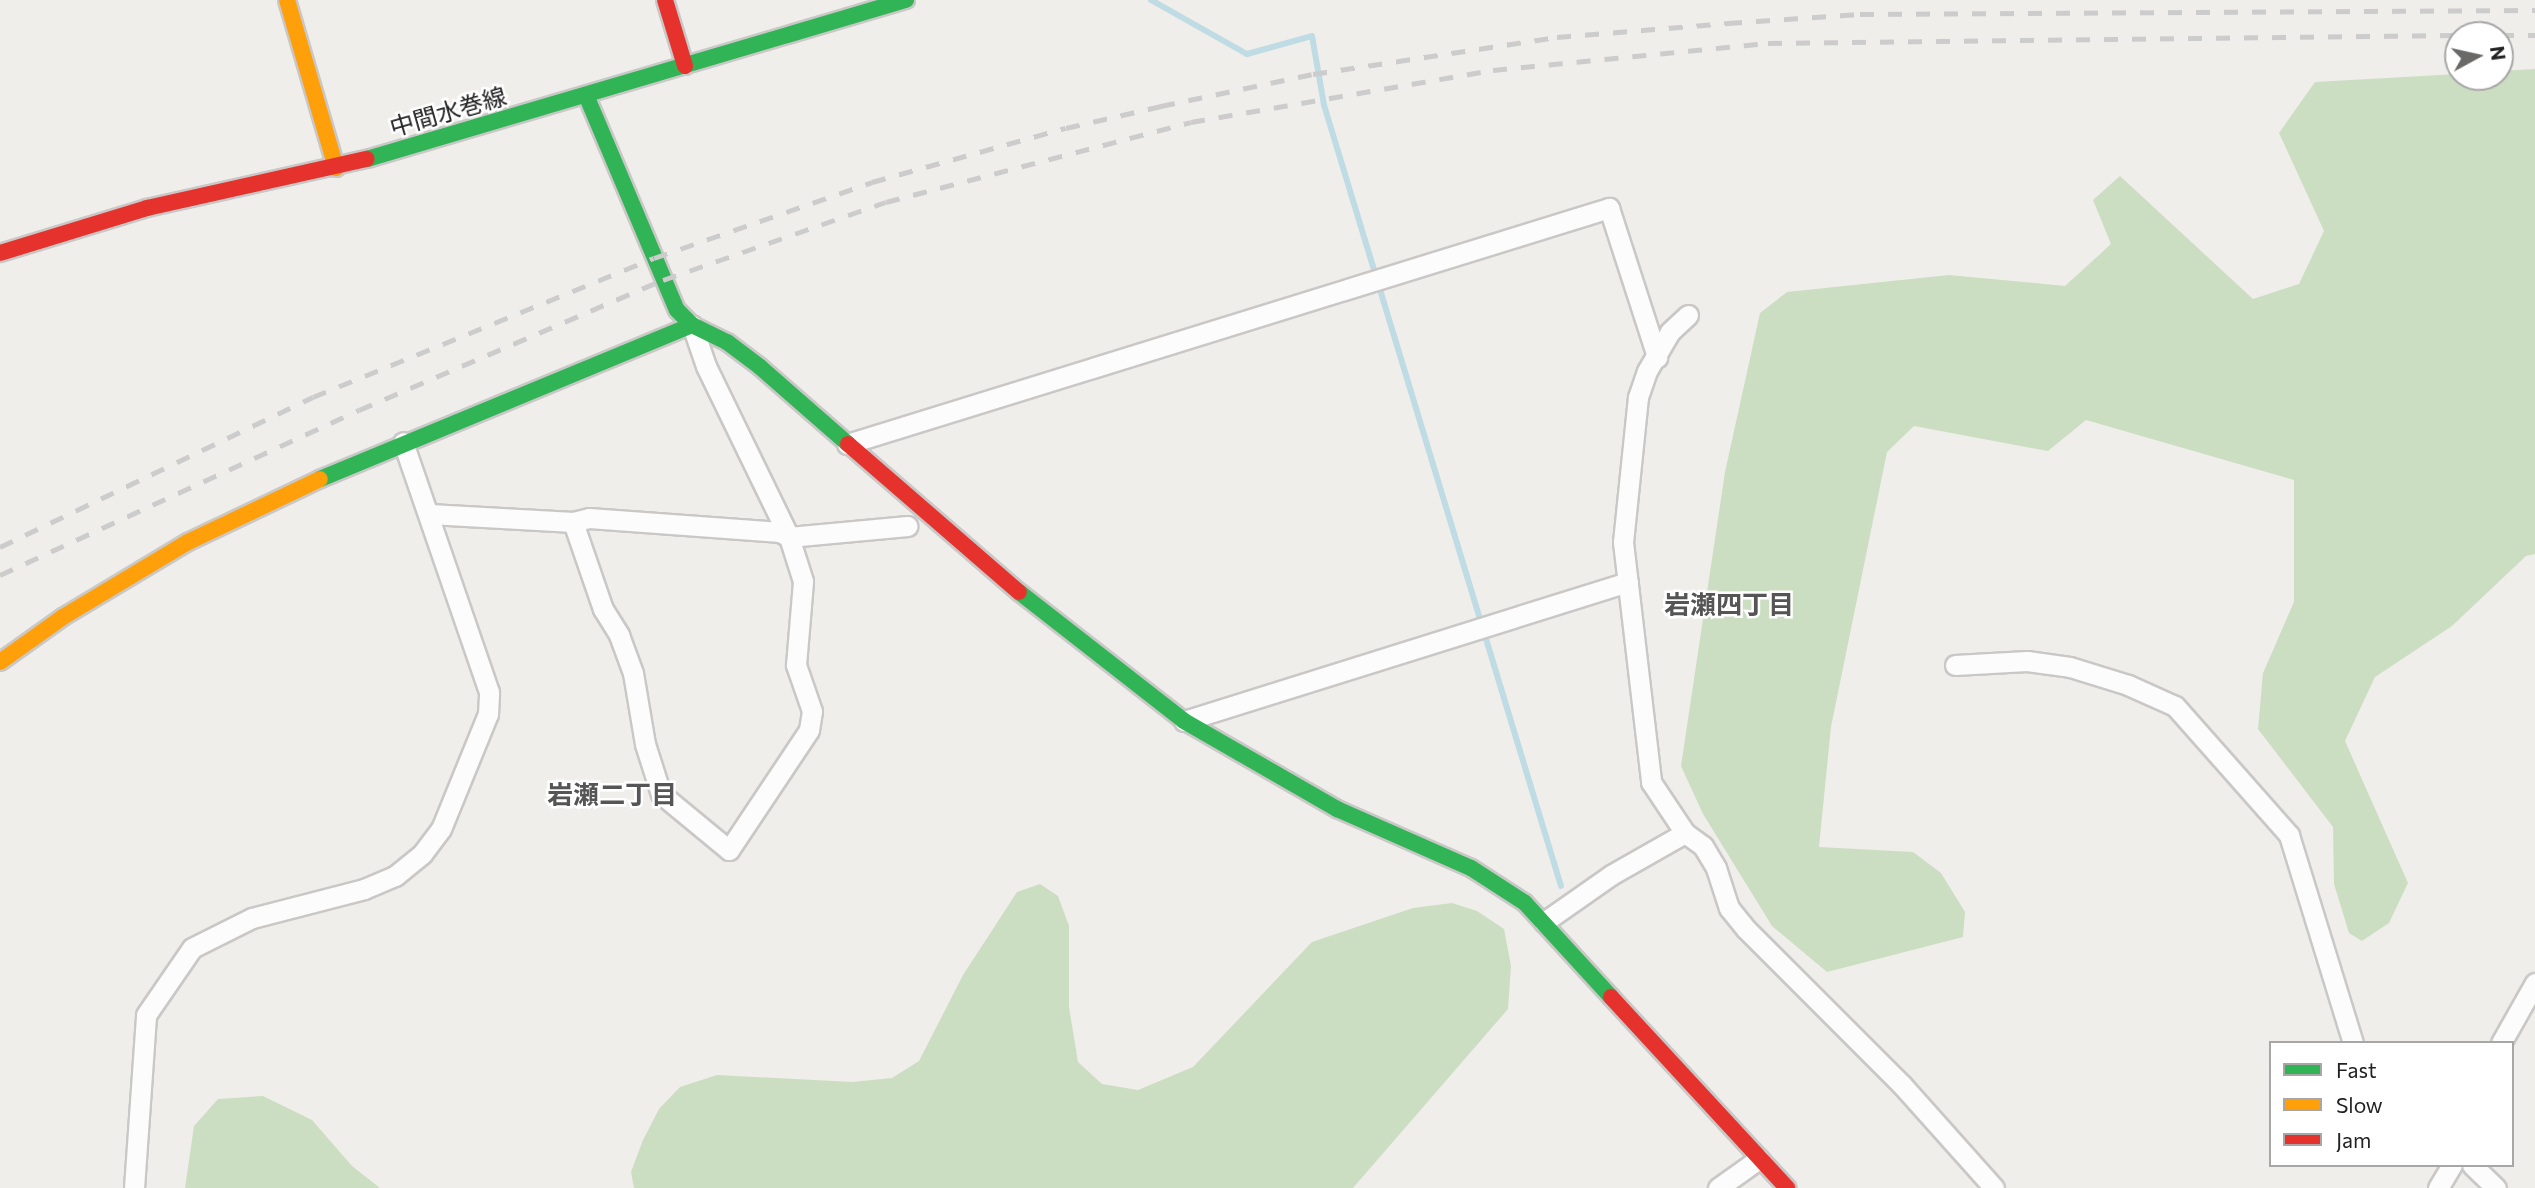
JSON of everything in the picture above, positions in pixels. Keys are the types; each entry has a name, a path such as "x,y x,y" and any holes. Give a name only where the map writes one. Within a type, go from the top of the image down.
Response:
{"street":[{"path":"287,0 336,168"},
{"path":"665,0 685,66"},
{"name":"中間水巻線","path":"0,253 147,208 336,168 906,0"},
{"path":"586,94 663,280 677,310 692,325 727,342 760,367 1103,662 1184,721 1337,809 1471,868 1525,904 1787,1188"},
{"path":"847,444 1609,208 1657,356"},
{"path":"1688,315 1657,356 1638,397 1623,541 1645,765 1651,782 1685,833 1703,846 1716,868 1729,908 1746,929 1902,1085 1994,1188"},
{"path":"0,662 63,617 188,542 403,442 692,325"},
{"path":"573,522 603,609 619,635 634,673 645,744 661,794 729,850 809,730 812,711 796,665 803,581 789,537 706,366 692,325"},
{"path":"134,1188 146,1015 192,947 251,918 364,889 395,876 422,854 441,829 488,714 489,692 430,514 403,442"},
{"path":"430,514 573,522 589,518 780,533 789,537 907,526"},
{"path":"1184,721 1628,582"},
{"path":"1955,665 2027,661 2070,667 2129,685 2175,706 2289,835 2352,1041"},
{"path":"1544,922 1611,875 1685,833"},
{"path":"2502,1041 2535,983"},
{"path":"1718,1188 1759,1159"},
{"path":"2438,1188 2451,1167"},
{"path":"2474,1167 2496,1188"}],"green space":[{"path":"2535,69 2535,554 2526,556 2452,626 2375,677 2345,741 2408,883 2389,923 2362,941 2349,933 2334,884 2333,827 2258,729 2263,673 2294,602 2294,480 2086,420 2048,451 1914,426 1887,452 1831,727 1819,847 1913,852 1941,873 1965,912 1963,937 1827,972 1772,926 1703,814 1681,766 1725,472 1760,313 1787,292 1949,275 2065,286 2111,244 2093,200 2120,176 2253,299 2299,284 2324,231 2279,133 2315,82 2444,75 2444,91 2514,91 2514,70"},
{"path":"1040,884 1058,896 1069,926 1069,1007 1078,1062 1102,1084 1138,1090 1193,1067 1312,942 1413,908 1452,903 1477,911 1504,929 1511,966 1508,1009 1353,1188 634,1188 631,1172 643,1140 659,1109 680,1087 717,1075 852,1082 892,1078 919,1061 963,975 1017,892"},
{"path":"263,1096 312,1120 352,1166 380,1188 185,1188 194,1126 218,1099"}],"waterway":[{"path":"1151,0 1247,54 1312,36 1324,105 1561,886"}],"railway":[{"path":"0,547 313,397 654,258 872,182 1066,128 1161,106 1313,74 1557,37 1728,23 1860,14 2535,10"},
{"path":"0,575 359,410 663,280 886,202 1191,122 1493,70 1768,43 2444,35"},
{"path":"2514,35 2535,35"}],"traffic: fast":[{"path":"367,159 906,0"},
{"path":"586,95 677,310 692,325 727,342 760,367 848,444"},
{"path":"320,479 692,325"},
{"path":"1019,592 1184,721 1337,809 1471,868 1525,903 1611,997"}],"traffic: slow":[{"path":"287,0 336,168"},
{"path":"0,662 63,617 188,542 320,479"}],"traffic: jam":[{"path":"665,0 685,66"},
{"path":"0,253 147,208 367,159"},
{"path":"848,444 1019,592"},
{"path":"1611,997 1787,1188"}],"district":[{"name":"岩瀬四丁目","path":"1729,604"},
{"name":"岩瀬二丁目","path":"612,794"}]}
